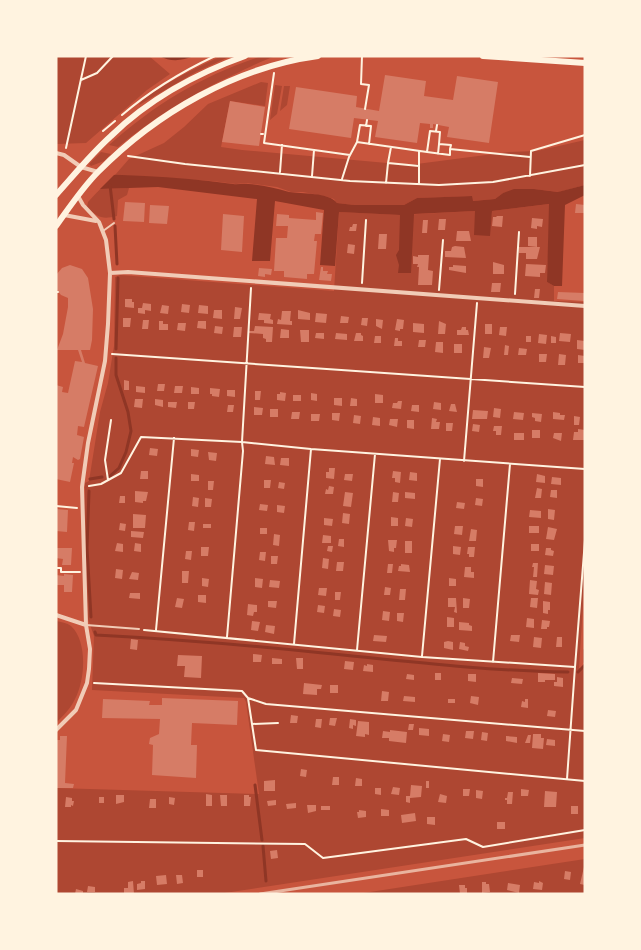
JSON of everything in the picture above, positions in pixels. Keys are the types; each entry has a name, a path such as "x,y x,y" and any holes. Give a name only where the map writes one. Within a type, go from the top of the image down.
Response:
{"main road":[{"path":"56,195 112,134 159,99 199,76 245,56"},
{"path":"56,226 98,172 140,134 205,93 243,76 276,64 318,56"},
{"path":"483,56 585,63"}],"street":[{"path":"56,152 64,155 78,169 98,172"},
{"path":"56,730 76,710 87,683 90,649 86,624 82,487 86,451 105,354 110,273 103,231 99,222 83,205 78,196"},
{"path":"64,215 99,222"},
{"path":"110,273 128,272 585,306"},
{"path":"56,614 86,624"}],"lane":[{"path":"103,231 114,222"},
{"path":"86,624 139,629"}],"path":[{"path":"64,155 86,56"},
{"path":"81,80 98,73 113,56"},
{"path":"362,56 362,84 368,86 366,109"},
{"path":"276,64 264,143 350,154"},
{"path":"366,126 367,120"},
{"path":"341,180 350,154 357,142 360,125 372,126 369,144"},
{"path":"436,131 437,125"},
{"path":"427,152 430,131 436,131 440,132 438,154"},
{"path":"530,176 531,151 585,135"},
{"path":"357,142 450,155 451,145 439,144"},
{"path":"280,172 282,145"},
{"path":"386,183 391,147"},
{"path":"450,149 530,157"},
{"path":"312,176 314,150"},
{"path":"418,151 419,184"},
{"path":"119,154 186,164 280,172 341,180 439,185 493,182 585,165"},
{"path":"388,163 419,166"},
{"path":"361,290 366,220"},
{"path":"515,301 520,232"},
{"path":"438,296 443,240"},
{"path":"227,637 243,451 246,362 252,282"},
{"path":"464,460 477,298"},
{"path":"105,354 246,362 585,387"},
{"path":"108,480 105,460 111,420"},
{"path":"82,487 101,484 121,473 141,437 242,442 311,449 585,469"},
{"path":"156,630 174,438"},
{"path":"294,644 311,449"},
{"path":"357,651 376,454"},
{"path":"422,657 440,459"},
{"path":"492,662 510,464"},
{"path":"56,506 82,508"},
{"path":"567,779 585,540"},
{"path":"56,568 61,568 61,572 84,572"},
{"path":"139,629 422,657 575,667"},
{"path":"87,683 242,692 248,698 266,704 585,732"},
{"path":"248,698 256,750 585,781"},
{"path":"252,724 278,724"},
{"path":"56,841 305,844 323,858 466,839 483,846 585,830"}],"shaded area":[{"path":"56,56 149,56 170,74 147,90 86,143 56,144"},
{"path":"159,56 194,56 176,60"},
{"path":"222,56 231,56 196,72 139,105 152,93 190,71"},
{"path":"262,56 276,56 202,90 159,116 118,147 109,145 144,116 181,92 220,72"},
{"path":"261,82 268,83 265,106 230,101 221,147 409,165 509,152 537,151 585,140 585,185 559,192 534,189 503,193 495,199 472,201 472,196 417,198 404,205 354,205 337,203 334,199 328,197 246,183 236,184 115,175 129,159 164,143 208,104"},
{"path":"275,85 282,86 277,114 270,120"},
{"path":"284,86 290,86 287,105 280,111"},
{"path":"101,152 111,154 104,161 91,166 89,164"},
{"path":"56,174 144,176 253,184 289,192 321,195 333,199 337,203 354,205 404,205 417,198 472,196 473,201 495,199 503,193 514,189 558,192 585,185 585,195 565,205 562,286 554,286 547,282 549,204 492,211 490,236 474,235 475,211 414,214 411,273 398,273 399,265 396,255 399,250 400,215 339,212 335,266 320,265 324,210 275,201 270,261 252,261 257,199 158,187 100,189"},
{"path":"129,188 127,195 118,200 117,216 100,217 87,207 88,202 100,189"},
{"path":"550,204 547,282 554,286 554,301 585,302 585,574 579,668 585,669 585,838 218,894 56,894 56,788 259,794 244,698 92,690 94,636 88,619 84,535 85,483 89,481 100,412 108,383 114,346 115,277 120,275 334,291 339,212 400,215 475,211 489,236 492,211"},
{"path":"56,621 71,626 76,633 82,651 83,672 75,699 69,709 56,723"},
{"path":"585,859 585,894 357,894"}],"pier":[{"path":"57,172 117,172 97,192 56,191"}],"building":[{"path":"385,75 426,81 424,96 453,100 457,76 498,82 489,143 447,137 449,127 433,124 433,128 430,128 430,124 420,123 417,143 375,137 378,121 354,118 351,138 289,129 296,87 357,96 356,107 379,111"},
{"path":"230,101 265,107 259,146 222,142"},
{"path":"125,202 145,203 144,222 123,221"},
{"path":"576,204 585,205 585,213 575,213"},
{"path":"150,205 169,206 167,224 149,223"},
{"path":"316,212 323,213 321,234 315,234 314,241 317,241 314,274 307,274 307,279 284,277 284,271 274,271 276,238 287,238 288,226 276,226 277,214 289,215 289,218 316,220"},
{"path":"223,214 244,216 242,252 221,250"},
{"path":"503,216 502,227 492,226 493,217"},
{"path":"532,218 543,219 542,227 537,226 537,229 531,228"},
{"path":"439,219 446,219 445,230 438,230"},
{"path":"423,220 428,220 427,233 422,233"},
{"path":"353,224 357,224 356,231 349,231 350,227"},
{"path":"457,231 469,231 471,241 456,241"},
{"path":"379,234 387,234 386,249 378,249"},
{"path":"528,237 537,237 537,247 528,246"},
{"path":"348,244 355,245 354,254 347,253"},
{"path":"452,247 464,247 466,258 445,257 445,251 451,251"},
{"path":"519,247 540,247 537,259 526,259 526,253 519,253"},
{"path":"418,255 429,255 428,270 433,271 432,285 418,285 419,267 417,267 418,264 413,264 413,256 418,257"},
{"path":"493,262 504,265 504,274 493,274"},
{"path":"526,264 546,265 545,273 540,273 540,277 525,276"},
{"path":"70,265 82,269 88,278 93,309 92,340 90,350 81,350 85,363 98,366 84,427 78,426 77,435 84,437 80,459 78,460 73,457 72,463 74,463 70,482 56,479 56,385 63,387 62,392 68,393 75,361 82,362 78,350 57,350 63,334 68,298 61,295 56,289 56,275 62,268"},
{"path":"453,265 466,266 466,273 449,270 449,267 453,267"},
{"path":"321,267 323,267 323,271 328,271 327,274 332,274 331,281 319,280"},
{"path":"259,268 272,269 271,275 265,274 265,277 258,276"},
{"path":"492,283 501,283 500,292 491,292"},
{"path":"535,289 540,289 539,298 534,298"},
{"path":"558,292 585,293 584,301 557,299"},
{"path":"125,299 132,299 134,308 125,307"},
{"path":"143,303 151,304 151,311 145,310 145,314 138,313 138,308 142,308"},
{"path":"182,304 190,305 189,313 181,312"},
{"path":"162,305 169,306 168,314 160,313"},
{"path":"199,305 208,306 208,314 198,313"},
{"path":"235,307 242,308 240,319 234,319"},
{"path":"214,310 222,310 222,319 213,318"},
{"path":"298,310 310,313 310,320 298,319"},
{"path":"282,311 291,311 290,321 292,321 292,325 277,324 278,319 281,320"},
{"path":"259,313 271,314 270,319 273,320 273,324 264,323 264,320 258,320"},
{"path":"316,313 327,314 326,323 315,322"},
{"path":"341,316 349,317 348,323 340,323"},
{"path":"123,318 131,318 130,327 123,327"},
{"path":"362,318 368,318 367,326 361,325"},
{"path":"376,319 383,320 382,329 376,326"},
{"path":"397,319 404,320 403,329 400,329 400,331 395,330"},
{"path":"143,320 149,320 148,329 142,329"},
{"path":"159,321 163,321 163,324 168,324 168,330 159,330"},
{"path":"198,321 206,321 206,329 197,328"},
{"path":"439,321 446,324 445,334 438,334"},
{"path":"178,323 186,323 185,331 177,330"},
{"path":"413,323 424,324 424,333 413,332"},
{"path":"485,324 492,324 492,334 485,334"},
{"path":"215,326 223,327 222,334 214,333"},
{"path":"255,326 273,327 272,342 266,342 263,334 249,333 249,331 254,331"},
{"path":"234,327 242,327 241,337 233,337"},
{"path":"462,327 466,327 469,335 457,335 457,330 461,330"},
{"path":"500,327 507,327 506,336 499,335"},
{"path":"281,329 289,330 289,338 280,338"},
{"path":"300,330 309,330 309,342 301,342"},
{"path":"316,333 324,333 324,339 315,338"},
{"path":"336,333 347,334 347,340 335,339"},
{"path":"356,333 361,333 363,341 354,341"},
{"path":"560,333 571,334 570,342 559,341"},
{"path":"539,334 547,335 546,344 538,343"},
{"path":"375,336 381,336 381,343 374,343"},
{"path":"526,336 531,336 531,342 526,342"},
{"path":"551,336 556,337 556,343 551,343"},
{"path":"395,338 398,338 398,341 402,341 402,346 394,346"},
{"path":"419,340 426,340 425,347 418,347"},
{"path":"577,340 585,341 585,350 577,349"},
{"path":"436,342 443,342 443,353 435,352"},
{"path":"454,344 462,344 462,353 454,353"},
{"path":"505,345 509,346 508,355 504,355"},
{"path":"484,347 491,348 489,358 483,358"},
{"path":"519,348 527,349 526,355 518,355"},
{"path":"539,354 547,354 546,362 539,362"},
{"path":"559,354 566,355 565,365 558,365"},
{"path":"578,355 585,356 585,363 578,363"},
{"path":"124,380 129,381 129,390 124,390"},
{"path":"158,384 165,384 164,391 157,391"},
{"path":"136,386 145,387 145,393 136,392"},
{"path":"175,386 183,386 182,393 174,393"},
{"path":"191,387 199,388 199,394 191,394"},
{"path":"210,388 220,389 219,397 210,394"},
{"path":"227,390 235,390 235,397 227,396"},
{"path":"255,391 261,391 260,400 255,400"},
{"path":"280,392 286,393 285,401 277,400 277,394 280,394"},
{"path":"311,393 317,394 317,401 311,400"},
{"path":"375,394 383,395 383,403 375,403"},
{"path":"293,395 301,395 301,401 293,401"},
{"path":"334,398 342,398 342,406 334,405"},
{"path":"351,398 357,399 357,406 350,406"},
{"path":"135,399 143,399 142,408 134,407"},
{"path":"155,399 163,400 163,407 155,405"},
{"path":"402,401 401,409 392,408 393,403"},
{"path":"168,402 177,402 176,408 168,407"},
{"path":"188,402 195,402 194,409 188,409"},
{"path":"434,402 441,403 441,410 433,409"},
{"path":"451,404 455,404 457,412 449,411"},
{"path":"228,405 234,405 233,412 227,412"},
{"path":"412,405 419,405 419,412 411,411"},
{"path":"254,407 263,408 262,415 254,415"},
{"path":"494,408 501,409 500,418 493,417"},
{"path":"270,409 278,409 278,417 270,417"},
{"path":"473,410 488,411 487,419 472,419"},
{"path":"292,412 300,412 299,419 291,419"},
{"path":"514,412 524,413 523,420 513,419"},
{"path":"553,412 565,415 564,420 553,419"},
{"path":"332,413 340,413 339,421 332,420"},
{"path":"532,413 542,414 541,422 535,421"},
{"path":"311,414 320,414 319,421 311,421"},
{"path":"354,415 361,416 360,424 353,423"},
{"path":"574,416 580,417 579,425 574,425"},
{"path":"373,417 380,418 380,426 372,425"},
{"path":"432,418 437,419 436,422 440,422 439,429 431,429"},
{"path":"390,419 398,419 397,427 389,425"},
{"path":"407,420 414,420 414,429 407,428"},
{"path":"446,423 453,423 452,431 446,431"},
{"path":"473,424 480,425 479,432 472,431"},
{"path":"494,426 502,426 501,435 496,435 496,431 493,431"},
{"path":"578,429 585,430 584,440 573,440 574,432 578,432"},
{"path":"532,430 540,430 540,438 532,438"},
{"path":"514,433 524,433 524,440 514,440"},
{"path":"554,433 562,433 561,441 553,438"},
{"path":"150,448 158,449 157,456 149,455"},
{"path":"191,449 199,450 198,457 191,456"},
{"path":"208,452 217,453 216,461 209,460"},
{"path":"266,456 274,457 275,465 265,464"},
{"path":"281,458 289,458 289,466 280,465"},
{"path":"329,468 335,468 334,479 326,478 326,472 329,472"},
{"path":"141,471 148,471 148,479 140,479"},
{"path":"393,471 401,472 400,483 395,482 395,478 392,478"},
{"path":"410,472 417,473 417,481 409,480"},
{"path":"191,474 199,475 199,481 191,481"},
{"path":"345,474 353,474 352,481 344,480"},
{"path":"537,474 545,476 545,483 536,482"},
{"path":"552,477 561,478 561,485 551,484"},
{"path":"476,479 483,479 483,487 476,486"},
{"path":"264,480 271,480 270,488 264,488"},
{"path":"208,481 214,481 213,490 208,490"},
{"path":"279,482 285,483 284,489 278,488"},
{"path":"329,486 334,487 333,494 325,494 326,489 328,490"},
{"path":"537,488 542,489 541,498 535,498"},
{"path":"551,490 557,490 557,498 550,497"},
{"path":"135,491 148,492 146,501 143,501 143,503 135,502"},
{"path":"345,492 353,493 351,507 343,506"},
{"path":"393,492 399,493 398,502 392,502"},
{"path":"405,492 415,493 415,499 405,498"},
{"path":"120,496 125,496 125,503 119,503"},
{"path":"193,497 199,498 198,507 192,506"},
{"path":"205,498 212,499 211,507 205,507"},
{"path":"476,498 483,499 482,506 475,505"},
{"path":"457,502 465,503 464,509 456,508"},
{"path":"260,504 268,505 267,511 259,510"},
{"path":"277,505 285,506 284,513 277,512"},
{"path":"56,509 68,510 67,532 56,531"},
{"path":"548,509 555,510 554,520 548,519"},
{"path":"530,510 541,511 541,518 529,517"},
{"path":"343,513 350,514 349,524 342,523"},
{"path":"133,514 146,515 145,528 133,528"},
{"path":"391,517 398,518 398,526 391,526"},
{"path":"324,518 333,519 332,526 324,525"},
{"path":"406,518 413,519 412,527 405,526"},
{"path":"189,522 195,522 194,531 188,530"},
{"path":"120,523 126,524 125,531 119,530"},
{"path":"203,524 211,524 211,528 203,528"},
{"path":"455,526 463,526 462,535 454,534"},
{"path":"529,526 539,526 539,533 529,533"},
{"path":"548,527 557,529 554,540 546,539"},
{"path":"260,528 267,528 267,534 260,534"},
{"path":"471,529 477,530 476,541 469,541"},
{"path":"131,531 144,532 143,538 131,537"},
{"path":"274,534 280,535 279,546 273,545"},
{"path":"323,535 331,536 331,543 322,543"},
{"path":"339,539 344,539 344,547 338,546"},
{"path":"388,540 397,540 394,552 389,551"},
{"path":"405,541 412,541 412,553 405,553"},
{"path":"117,543 123,544 123,552 115,551"},
{"path":"135,543 141,544 141,552 134,551"},
{"path":"531,544 539,544 539,551 531,551"},
{"path":"328,546 333,546 332,552 327,551"},
{"path":"453,546 461,547 460,555 453,554"},
{"path":"201,547 209,547 208,556 201,556"},
{"path":"468,547 475,547 474,557 469,557 469,554 467,554"},
{"path":"56,548 72,548 71,565 62,565 63,559 56,558"},
{"path":"546,548 551,548 554,551 553,556 545,555"},
{"path":"186,551 192,551 191,560 185,559"},
{"path":"260,552 266,552 265,561 259,560"},
{"path":"271,556 278,556 277,564 271,564"},
{"path":"323,558 329,559 328,569 322,568"},
{"path":"337,562 344,562 343,571 336,571"},
{"path":"533,563 538,563 537,577 533,577"},
{"path":"388,564 393,564 392,573 387,573"},
{"path":"401,564 409,565 410,572 398,571"},
{"path":"545,565 554,566 553,575 544,574"},
{"path":"465,567 471,567 471,572 474,572 474,578 464,577"},
{"path":"116,569 123,570 122,579 115,578"},
{"path":"182,571 189,571 188,583 182,583"},
{"path":"132,572 139,573 138,580 129,579"},
{"path":"64,574 73,575 72,592 64,592 64,585 56,585 56,575 64,576"},
{"path":"202,578 209,579 208,587 202,586"},
{"path":"255,578 263,579 262,588 255,587"},
{"path":"449,578 456,579 456,586 449,586"},
{"path":"270,580 280,581 279,588 269,587"},
{"path":"530,580 537,581 536,589 539,590 538,595 529,594"},
{"path":"545,582 552,583 551,595 544,594"},
{"path":"385,587 391,588 390,595 384,595"},
{"path":"319,588 327,588 326,596 318,595"},
{"path":"400,589 406,589 405,600 399,600"},
{"path":"335,592 341,592 340,600 335,600"},
{"path":"130,593 140,593 140,599 129,598"},
{"path":"198,595 206,595 206,603 198,602"},
{"path":"177,598 184,599 182,608 175,607"},
{"path":"448,598 456,598 457,613 454,612 455,607 448,607"},
{"path":"463,598 470,599 469,608 463,608"},
{"path":"531,598 538,598 537,608 530,607"},
{"path":"268,601 277,601 276,608 268,607"},
{"path":"543,601 550,602 548,614 543,613"},
{"path":"248,604 257,605 257,612 254,612 253,616 247,615"},
{"path":"318,605 325,606 324,613 317,612"},
{"path":"334,609 341,610 340,617 333,616"},
{"path":"383,611 390,612 389,621 382,620"},
{"path":"397,613 404,613 403,622 397,621"},
{"path":"447,617 454,618 454,627 447,627"},
{"path":"527,618 534,619 534,628 526,627"},
{"path":"542,620 550,621 547,629 541,629"},
{"path":"252,621 260,622 258,631 251,630"},
{"path":"459,622 469,623 472,626 472,631 459,630"},
{"path":"266,625 275,626 274,634 265,632"},
{"path":"374,635 387,636 386,642 373,641"},
{"path":"511,635 520,635 519,642 510,641"},
{"path":"534,637 542,638 541,648 533,647"},
{"path":"557,637 562,637 562,647 556,647"},
{"path":"131,639 138,640 137,650 130,649"},
{"path":"444,642 453,642 453,650 444,648"},
{"path":"460,642 465,643 465,646 469,647 468,651 459,649"},
{"path":"253,654 262,655 261,662 253,662"},
{"path":"178,655 202,656 201,678 184,677 185,666 177,666"},
{"path":"272,658 282,659 282,664 272,664"},
{"path":"296,658 303,658 303,669 297,669"},
{"path":"345,661 354,662 353,670 344,669"},
{"path":"367,664 373,665 373,672 363,671 364,665 367,666"},
{"path":"435,673 441,673 441,680 435,680"},
{"path":"538,673 555,674 555,680 538,682"},
{"path":"407,674 414,675 414,680 406,679"},
{"path":"468,674 476,674 476,682 468,681"},
{"path":"557,677 563,678 563,687 554,686 554,682 557,682"},
{"path":"512,678 523,679 522,684 511,683"},
{"path":"304,683 322,685 321,689 317,689 317,695 303,694"},
{"path":"330,685 338,685 338,693 330,693"},
{"path":"382,691 389,692 388,701 381,701"},
{"path":"404,696 415,697 415,702 403,701"},
{"path":"471,696 479,697 478,705 470,703"},
{"path":"162,698 238,701 237,725 192,723 191,745 197,745 196,778 152,775 153,745 149,744 150,738 159,734 160,719 102,718 103,699 150,701 149,705 162,705"},
{"path":"448,699 455,699 455,703 448,703"},
{"path":"525,699 528,699 528,708 521,707 522,701 525,702"},
{"path":"548,710 556,711 555,717 547,716"},
{"path":"291,715 298,716 297,723 290,723"},
{"path":"330,718 337,718 335,726 329,725"},
{"path":"316,719 322,719 321,728 315,727"},
{"path":"350,719 356,720 356,726 353,725 353,729 349,728"},
{"path":"358,721 369,722 369,735 365,734 365,737 356,736"},
{"path":"409,724 414,724 413,730 408,730"},
{"path":"419,728 429,729 429,736 419,735"},
{"path":"390,730 407,732 406,743 389,741 389,738 382,738 383,731 390,732"},
{"path":"466,731 474,731 473,739 465,738"},
{"path":"482,732 488,733 487,741 481,740"},
{"path":"443,734 450,735 449,742 442,741"},
{"path":"533,734 541,734 541,738 544,738 543,749 532,748"},
{"path":"528,735 531,735 530,743 525,743"},
{"path":"60,736 67,736 65,783 74,784 73,788 56,788 57,740 60,740"},
{"path":"506,736 517,737 517,743 506,741"},
{"path":"547,739 555,740 555,746 546,745"},
{"path":"301,769 307,770 306,777 300,776"},
{"path":"333,777 339,777 339,785 332,785"},
{"path":"356,778 362,779 362,786 355,786"},
{"path":"275,780 275,791 264,791 264,781"},
{"path":"426,781 429,781 429,788 426,788"},
{"path":"411,785 422,786 421,797 410,798 410,803 406,802 406,796 410,796"},
{"path":"393,787 400,788 399,795 391,794"},
{"path":"375,788 381,788 381,795 375,794"},
{"path":"463,789 470,789 469,796 463,796"},
{"path":"521,789 529,790 528,796 521,796"},
{"path":"476,790 483,791 482,799 476,798"},
{"path":"545,791 557,792 556,807 544,807"},
{"path":"508,792 513,792 512,804 507,804 507,800 505,800"},
{"path":"206,794 212,795 212,806 206,806"},
{"path":"440,794 447,796 446,803 438,802"},
{"path":"116,795 124,795 124,802 116,804"},
{"path":"220,795 227,795 227,806 221,806"},
{"path":"244,795 251,797 250,806 244,806"},
{"path":"66,797 72,798 72,801 74,801 73,806 65,807"},
{"path":"99,797 104,797 104,803 99,803"},
{"path":"169,797 175,798 174,805 169,804"},
{"path":"150,799 156,799 156,808 149,808"},
{"path":"276,800 276,805 268,806 267,801"},
{"path":"296,803 296,808 287,809 286,804"},
{"path":"307,805 316,805 316,811 308,813"},
{"path":"321,806 330,806 330,810 321,810"},
{"path":"571,806 578,806 578,814 571,814"},
{"path":"381,809 389,810 389,816 381,816"},
{"path":"359,810 366,811 366,817 358,818 357,812"},
{"path":"415,813 416,821 402,823 401,815"},
{"path":"427,817 435,817 435,825 427,824"},
{"path":"497,822 505,822 505,829 497,829"},
{"path":"277,850 278,858 271,859 270,851"},
{"path":"585,868 585,885 580,884"},
{"path":"197,870 203,870 203,877 197,877"},
{"path":"565,871 571,872 570,880 564,879"},
{"path":"166,875 167,884 157,885 156,876"},
{"path":"176,875 182,875 183,883 177,884"},
{"path":"133,881 134,894 124,894 124,888 128,888 128,882"},
{"path":"141,881 145,881 145,889 137,890 137,884 141,883"},
{"path":"539,881 543,883 542,890 533,889 534,882 539,883"},
{"path":"482,882 489,884 490,892 482,893"},
{"path":"508,883 520,885 519,893 507,890"},
{"path":"459,885 465,885 467,894 460,894"},
{"path":"88,886 95,887 95,892 87,892"},
{"path":"76,889 83,891 83,894 75,894"}],"waterway":[{"path":"110,185 114,219"},
{"path":"115,226 117,264"},
{"path":"116,349 118,278"},
{"path":"110,476 119,468 126,452 131,431 128,412 116,375 116,358"},
{"path":"90,479 102,477"},
{"path":"89,491 87,548 91,617"},
{"path":"95,632 96,635 238,645 445,665 568,672"},
{"path":"585,650 585,662"},
{"path":"578,672 585,665"},
{"path":"255,785 262,840"},
{"path":"263,846 266,881"}],"railway":[{"path":"260,894 585,845"}]}
